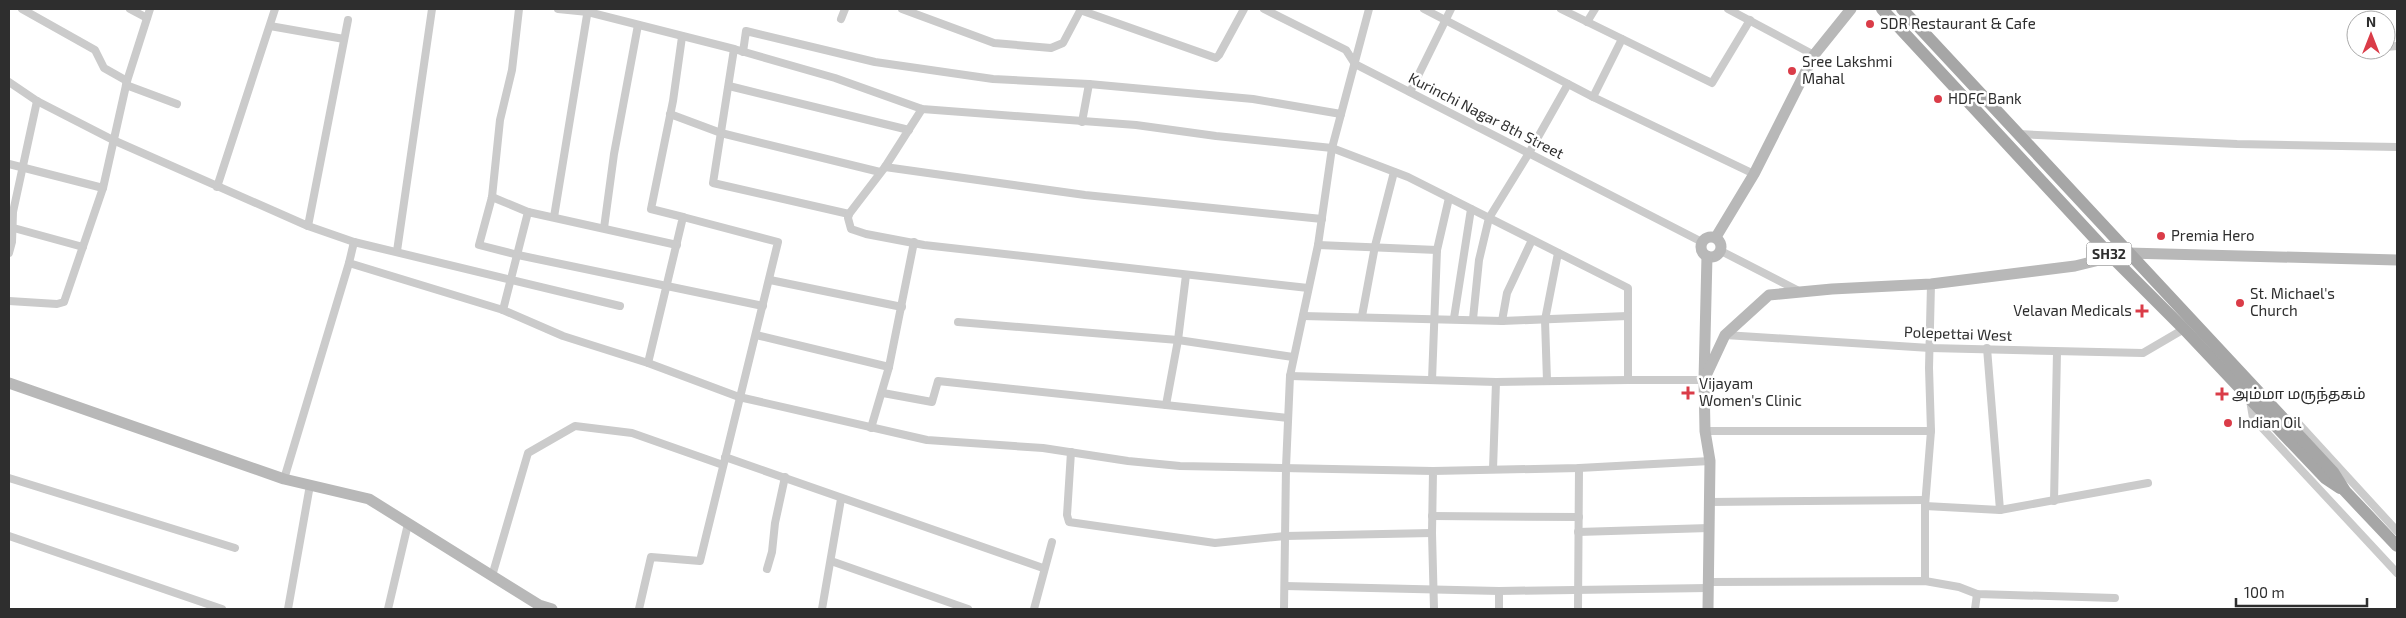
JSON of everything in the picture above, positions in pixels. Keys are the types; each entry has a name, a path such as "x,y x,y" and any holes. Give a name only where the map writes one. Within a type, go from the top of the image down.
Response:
{"main road":[{"name":"SH32","path":"1882,9 2112,257 2184,329 2325,478 2345,491"},
{"name":"SH32","path":"1902,9 2333,472 2345,491 2397,546"}],"street":[{"path":"22,9 95,50 104,68 126,83 177,104"},
{"path":"130,9 147,18"},
{"path":"9,301 57,304 64,302 103,188 126,83 150,9"},
{"path":"217,187 274,9"},
{"path":"397,251 432,9"},
{"path":"519,9 512,70 500,120 492,197 479,245 518,255 764,306"},
{"path":"558,9 588,10 638,25 734,49 835,78 922,109 1136,125 1216,136 1332,148 1394,172 1449,198 1628,288 1628,380"},
{"path":"841,19 845,9"},
{"path":"902,9 994,43 1051,48 1063,43 1081,9 1216,58 1244,9"},
{"name":"Kurinchi Nagar 8th Street","path":"1264,9 1346,50 1355,64 1702,242"},
{"path":"1284,609 1286,467 1290,376 1318,245 1332,148 1369,9"},
{"path":"1424,9 1592,97 1754,174"},
{"path":"1410,92 1451,9"},
{"path":"1562,9 1712,83 1750,20"},
{"path":"1587,22 1595,9"},
{"path":"1728,9 1814,55"},
{"path":"1716,237 1754,174 1814,55 1851,9"},
{"path":"554,217 588,10"},
{"path":"308,226 348,20"},
{"path":"604,228 614,154 638,25"},
{"path":"270,26 344,40"},
{"path":"743,52 746,30 875,62 993,79 1089,84 1253,99 1341,114"},
{"path":"639,609 651,557 700,561 739,397 764,306 778,242 651,208 670,114 682,36"},
{"path":"1592,97 1622,39"},
{"path":"734,49 713,183 849,214"},
{"path":"9,82 37,101 113,140 308,226 354,242 620,306"},
{"path":"1082,122 1089,84"},
{"path":"1473,319 1479,260 1489,218 1568,84"},
{"path":"729,86 909,130"},
{"path":"9,253 12,242 13,212 21,168 37,101"},
{"path":"922,109 883,169 849,214 848,218 851,229 892,240 1308,288"},
{"path":"670,114 721,133 883,169 1085,195 1322,219"},
{"path":"2018,134 2237,144 2397,147"},
{"path":"9,164 103,188"},
{"path":"1362,316 1375,246 1394,172"},
{"path":"492,197 528,212 677,245"},
{"path":"1432,380 1437,250 1449,198"},
{"path":"1454,318 1471,209"},
{"path":"503,310 528,212"},
{"path":"648,363 683,217"},
{"path":"11,228 83,247"},
{"path":"1708,237 1716,237 1721,243 1721,251 1715,257 1707,256 1701,250 1702,242 1708,237"},
{"path":"1502,321 1507,293 1532,240"},
{"path":"284,479 354,242"},
{"path":"871,428 883,394 890,366 914,242"},
{"path":"1318,245 1437,250"},
{"path":"1721,251 1801,292"},
{"path":"1547,381 1544,320 1558,253"},
{"path":"1704,380 1725,335 1769,295 1931,284 2075,266 2128,253 2397,260"},
{"path":"1707,256 1704,380 1706,431 1710,461 1708,609"},
{"path":"349,264 503,310 563,336 648,363 739,397 927,440 1071,452 1128,461 1180,466 1434,471 1579,468 1710,461"},
{"path":"1166,404 1178,340 1186,275"},
{"path":"770,280 902,307"},
{"path":"1925,581 1925,503 1931,431 1931,284"},
{"path":"1302,316 1454,318 1502,321 1628,316"},
{"path":"958,322 1178,340 1293,357"},
{"name":"Polepettai West","path":"1725,335 1930,348 1987,348 2057,352 2143,352 2184,329"},
{"path":"756,335 890,366"},
{"path":"1987,348 2000,510"},
{"path":"2054,501 2057,352"},
{"path":"1290,376 1496,382 1704,380"},
{"path":"883,394 932,402 938,381 1288,418"},
{"path":"1493,469 1496,382"},
{"path":"9,383 284,479 369,499 539,605 552,609"},
{"path":"2249,398 2253,418 2397,573"},
{"path":"2279,415 2298,423 2397,531"},
{"path":"492,576 528,452 575,426 632,433 785,477 841,499 1043,568"},
{"path":"1706,431 1931,431"},
{"path":"1071,452 1067,515 1069,522 1215,543 1285,536 1432,533"},
{"path":"1578,609 1580,591 1578,532 1579,468"},
{"path":"1434,471 1432,516 1434,609"},
{"path":"766,569 772,552 775,523 785,477"},
{"path":"9,478 235,548"},
{"path":"1710,502 1925,503 2000,510 2148,483"},
{"path":"288,609 310,486"},
{"path":"822,609 841,499"},
{"path":"1432,516 1579,517"},
{"path":"388,609 408,524"},
{"path":"1578,532 1709,528"},
{"path":"9,536 222,609"},
{"path":"1034,609 1043,568 1052,542"},
{"path":"831,561 968,609"},
{"path":"1284,586 1580,591 1708,585 1925,581 1959,587 1977,594 2115,598"},
{"path":"1499,591 1499,609"},
{"path":"1975,609 1977,594"}],"place":[{"name":"SDR Restaurant & Cafe","path":"1870,24"},
{"name":"Sree Lakshmi Mahal","path":"1792,71"},
{"name":"HDFC Bank","path":"1938,99"},
{"name":"Premia Hero","path":"2161,236"},
{"name":"St. Michael's Church","path":"2240,303"},
{"name":"Velavan Medicals","path":"2142,311"},
{"name":"Vijayam Women's Clinic","path":"1688,393"},
{"name":"அம்மா மருந்தகம்","path":"2222,394"},
{"name":"Indian Oil","path":"2228,423"}]}
